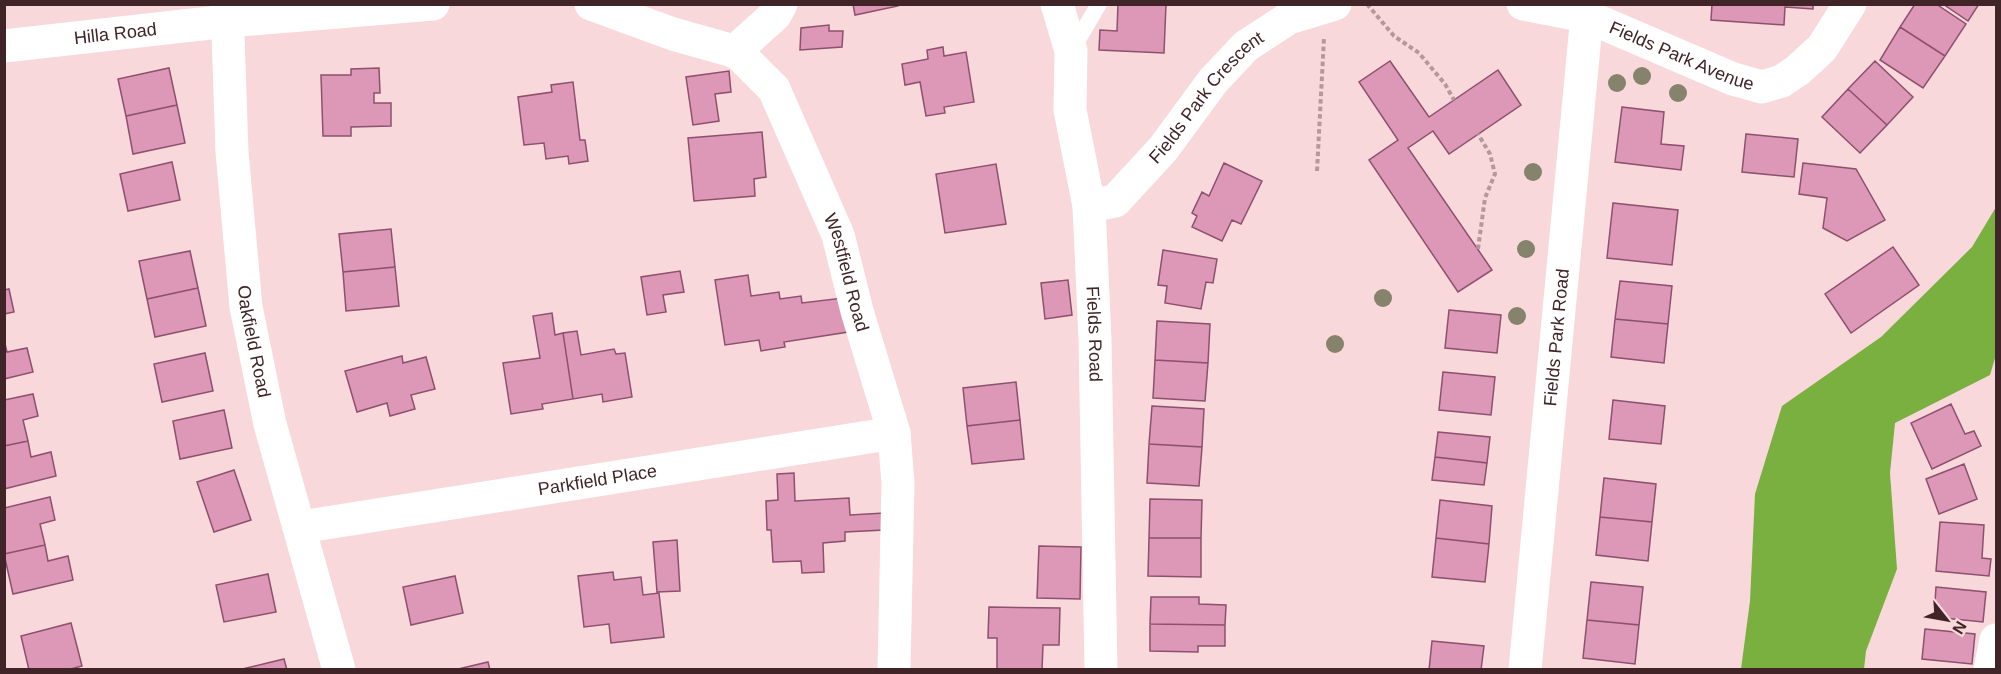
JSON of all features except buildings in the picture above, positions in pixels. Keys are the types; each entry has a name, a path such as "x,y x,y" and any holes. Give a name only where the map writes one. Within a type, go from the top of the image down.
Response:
{"street":[{"path":"227,13 433,4"},
{"name":"Westfield Road","path":"591,4 734,52 774,89 838,235 857,311 894,434 898,483 894,669"},
{"path":"734,52 774,15 781,4"},
{"name":"Fields Road","path":"1057,4 1071,51 1070,110 1089,206 1095,339 1101,669"},
{"path":"1523,4 1587,10"},
{"name":"Fields Park Avenue","path":"1587,10 1733,79 1762,87 1782,81 1822,48 1850,4"},
{"name":"Fields Park Crescent","path":"1089,206 1115,201 1163,149 1213,81 1246,46 1289,18 1330,6"},
{"name":"Fields Park Road","path":"1525,669 1587,10"},
{"name":"Hilla Road","path":"4,46 227,13"},
{"name":"Oakfield Road","path":"227,13 232,152 246,307 270,424 301,527 339,669"},
{"name":"Parkfield Place","path":"301,527 894,434"},
{"path":"1990,669 1996,640"}],"lane":[{"path":"1071,51 1099,4"}],"path":[{"path":"1367,4 1394,36 1419,53 1445,84 1454,100"},
{"path":"1317,171 1330,6"},
{"path":"1478,134 1490,154 1495,174 1485,198 1478,249"}],"green space":[{"path":"1996,207 1996,355 1990,375 1895,423 1890,473 1897,569 1866,651 1864,669 1741,669 1750,601 1755,494 1782,406 1881,337 1972,247"}]}
